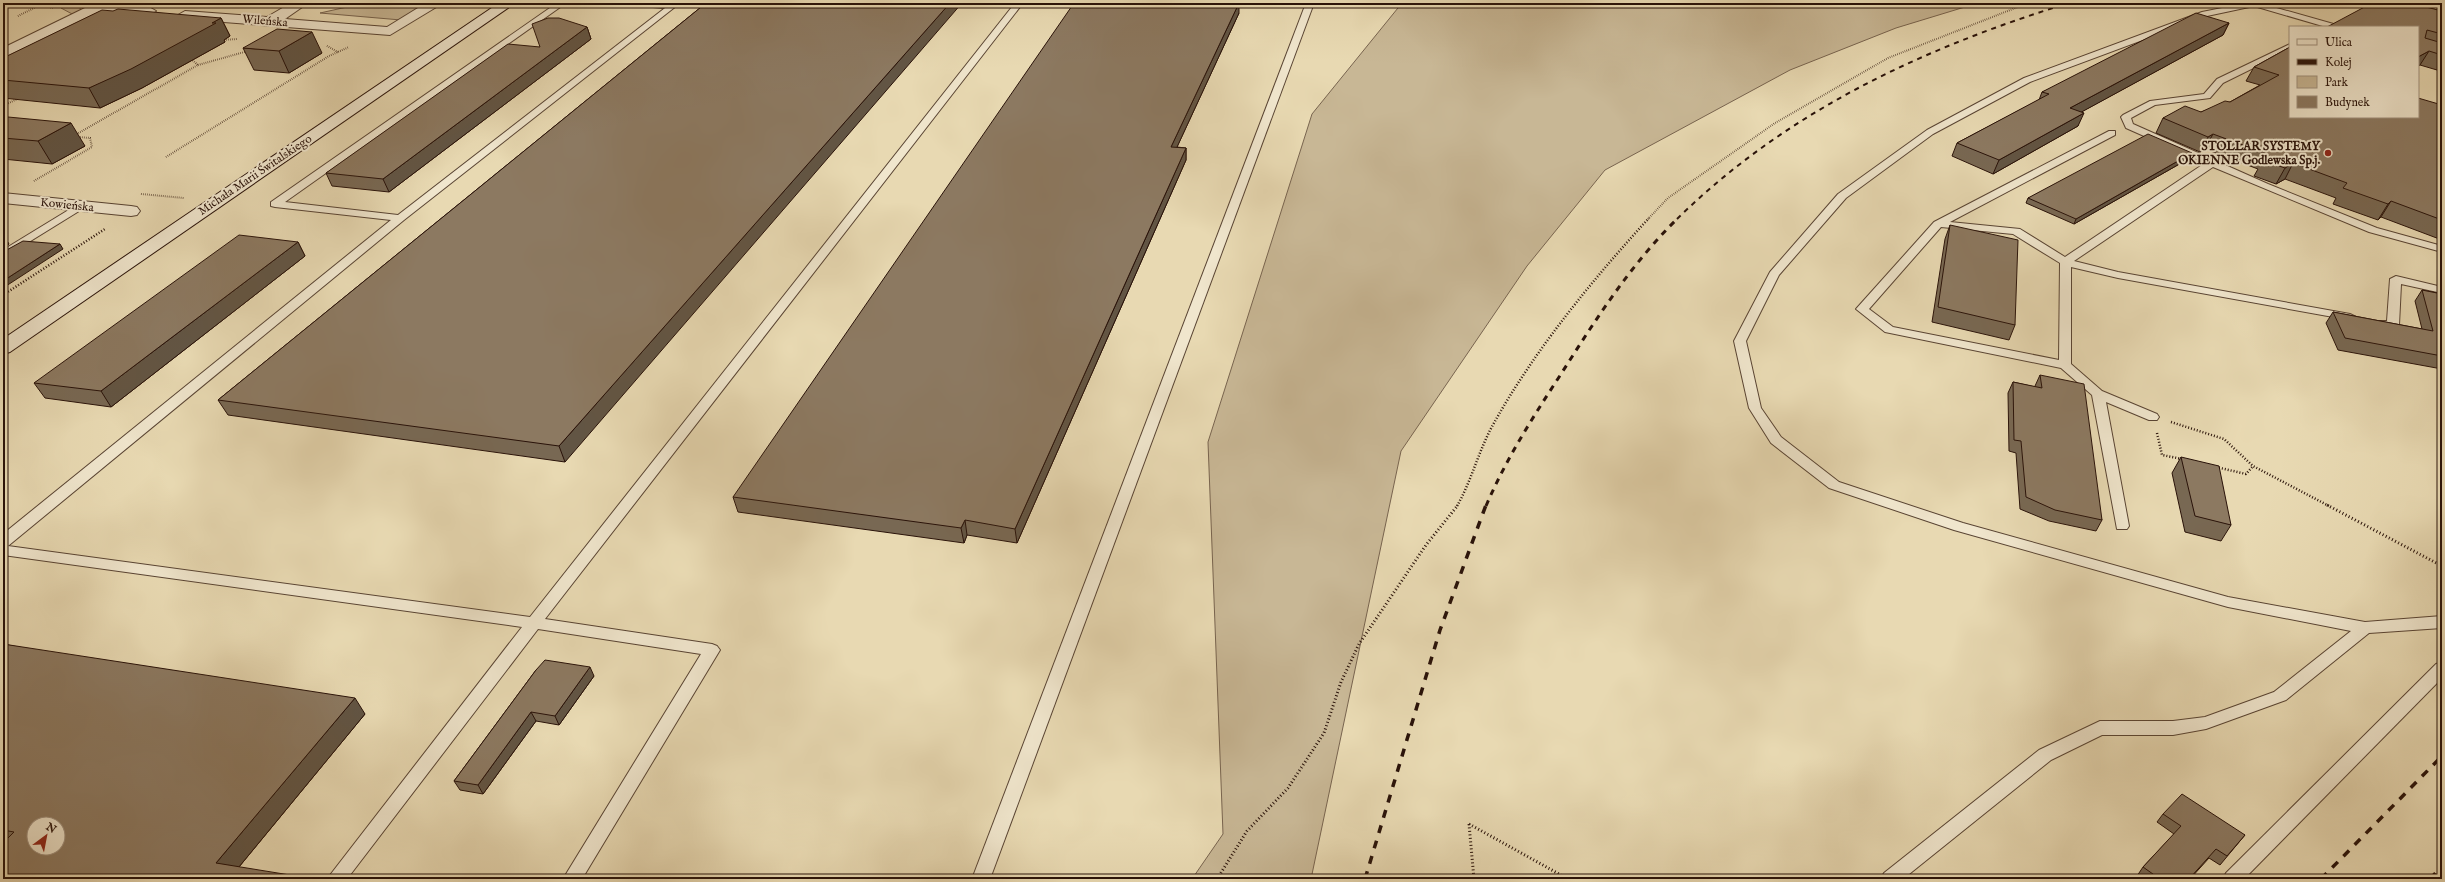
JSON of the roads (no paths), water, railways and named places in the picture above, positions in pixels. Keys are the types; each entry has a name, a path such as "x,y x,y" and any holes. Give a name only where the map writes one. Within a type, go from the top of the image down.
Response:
{"street":[{"path":"269,22 301,3"},
{"name":"Wileńska","path":"96,5 269,22 390,31 436,3"},
{"name":"Michała Marii Świtalskiego","path":"3,348 508,3"},
{"path":"3,54 78,17 96,5"},
{"name":"Kowieńska","path":"3,198 131,211"}],"lane":[{"path":"400,218 275,204 562,3"},
{"path":"629,3 674,5"},
{"path":"336,879 534,623 1019,3"},
{"path":"981,879 1310,3"},
{"path":"2336,25 2254,4 2205,14 2027,80 1930,132 1842,196 1774,274 1740,341 1755,408 1776,440 1834,485 1959,527 2228,602 2365,628 2442,622"},
{"path":"3,542 400,218 674,5"},
{"path":"2289,47 2220,81 2208,96 2153,103 2126,117 2129,126 2213,162 2264,186 2373,230 2442,249"},
{"path":"2112,133 1938,224 1862,309 1889,330 2065,365 2098,394 2153,417"},
{"path":"2065,262 2213,162"},
{"path":"3,255 80,206"},
{"path":"1938,224 2016,231 2065,262 2118,275 2393,325 2396,279 2442,290"},
{"path":"2065,262 2065,365"},
{"path":"2098,394 2122,526"},
{"path":"3,550 534,623 712,650 572,879"},
{"path":"1890,879 2045,755 2100,728 2173,728 2206,723 2280,696 2365,628"},
{"path":"2232,879 2442,668"}],"railway":[{"path":"1677,219 1719,181 1764,146 1811,115 1860,87 1910,63 1962,41 2069,3"},
{"path":"1486,506 1520,438 1587,333 1645,254 1677,219"},
{"path":"1365,879 1440,630 1486,505"},
{"path":"2321,879 2442,756"},
{"path":"2430,879 2442,866"}],"place":[{"name":"STOLLAR SYSTEMY OKIENNE Godlewska Sp.j.","path":"2328,153"}]}
